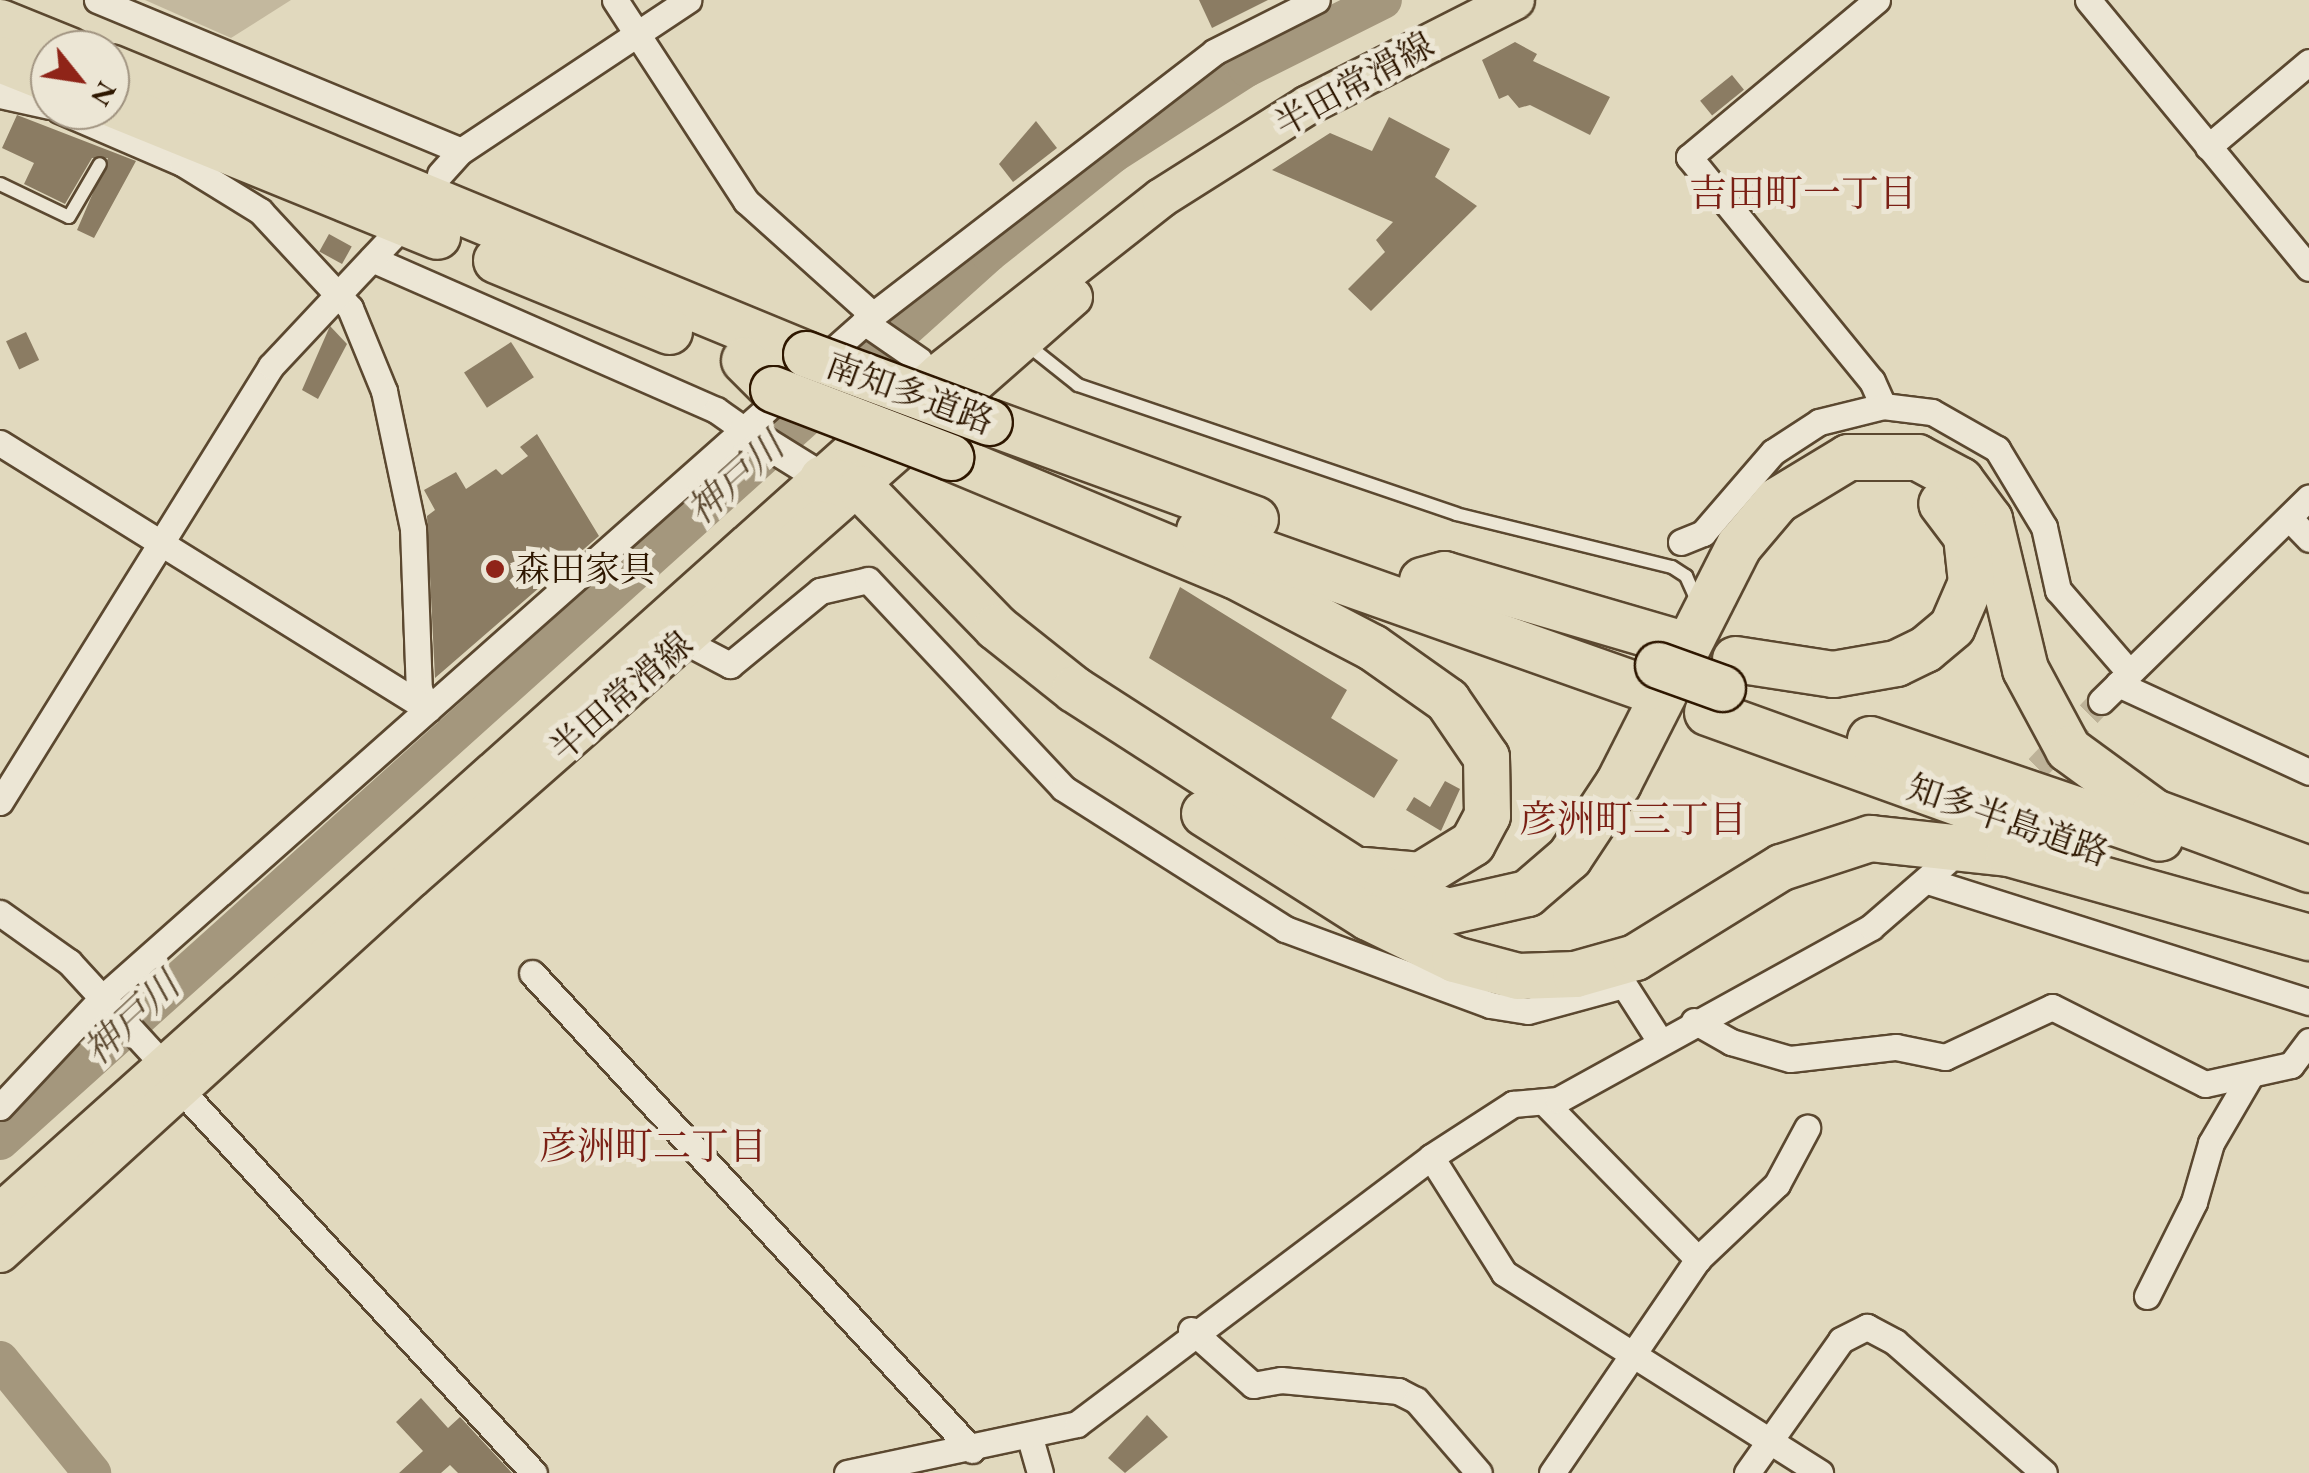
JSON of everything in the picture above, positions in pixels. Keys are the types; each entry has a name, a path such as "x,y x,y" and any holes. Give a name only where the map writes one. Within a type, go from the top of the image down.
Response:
{"highway":[{"path":"0,22 30,34"},
{"path":"0,58 30,71"},
{"name":"南知多道路","path":"130,76 777,370"},
{"name":"南知多道路","path":"130,112 777,370 967,441 1669,653"},
{"path":"967,441 1372,647 1448,700 1472,729 1492,787 1472,843 1420,875 1351,868"},
{"name":"南知多道路","path":"967,441 1669,653 1721,686"},
{"path":"831,484 1034,660 1351,868 1414,904 1448,910 1503,902 1550,876 1618,783 1669,653 1740,545 1799,481 1848,457 1917,457 1960,480 1989,518 2025,669 2068,749 2154,812 2309,869"},
{"path":"1400,932 1491,933 1524,925 1579,889 1632,810 1758,564 1818,501 1867,483 1918,487 1966,536 1965,604 1925,648 1896,664 1721,686 1669,653"},
{"path":"831,484 1015,682 1204,813 1400,932 1487,970 1574,974 1635,957 1809,854 1899,838 2008,853 2309,937"},
{"name":"知多半島道路","path":"1721,686 2309,890"},
{"name":"知多半島道路","path":"1721,686 2309,924"}],"main road":[{"name":"半田常滑線","path":"0,1253 162,1065 684,641 831,484 930,366 1160,198 1248,144 1515,0"},
{"name":"半田常滑線","path":"0,1213 162,1065 831,484 1023,340 1248,144"}],"street":[{"path":"98,0 460,151"},
{"path":"615,0 746,201 870,322 930,366"},
{"path":"440,174 460,151 688,0"},
{"path":"0,1107 106,1002 428,710 870,322 1214,52 1317,0"},
{"path":"1877,0 1689,157 1872,382 1883,406"},
{"path":"2088,0 2309,268"},
{"path":"2208,147 2309,62"},
{"path":"0,95 30,102"},
{"path":"106,130 182,163 260,211 340,293 368,339 384,391 413,529 419,690 428,710"},
{"path":"0,802 272,366 394,235"},
{"path":"372,259 716,410 831,484"},
{"path":"1681,542 1704,533 1773,452 1820,422 1883,406 1932,412 1996,449 2044,527 2058,590 2116,686 2309,772"},
{"path":"0,443 428,710"},
{"path":"2116,686 2309,498"},
{"path":"2289,518 2309,540"},
{"path":"684,641 730,665 820,591 868,580 1062,788 1284,929 1490,1005 1528,1011 1624,986 1660,1041"},
{"path":"2270,754 2309,758"},
{"path":"847,1473 1030,1438 1077,1424 1191,1330 1312,1252 1431,1157 1514,1104 1545,1102 1871,927 1937,872 2309,1002"},
{"path":"0,913 46,942 106,1002 534,1473"},
{"path":"532,973 972,1450"},
{"path":"1694,1021 1731,1042 1790,1059 1896,1047 1944,1057 2052,1007 2204,1084 2250,1078 2291,1066 2309,1041"},
{"path":"2147,1296 2194,1202 2211,1143 2250,1078"},
{"path":"1545,1102 1698,1259"},
{"path":"1552,1473 1698,1259 1777,1184 1807,1128"},
{"path":"1431,1157 1504,1273 1820,1473"},
{"path":"1747,1473 1768,1437 1841,1340 1867,1328 1895,1342 2044,1473"},
{"path":"1191,1330 1253,1386 1281,1380 1407,1395 1479,1473"},
{"path":"1030,1438 1040,1473"}],"lane":[{"path":"0,184 69,217 100,164"},
{"path":"1023,340 1078,385 1456,514 1672,567 1696,591 1669,653"}],"shaded area":[{"path":"145,0 291,0 231,38"}],"building":[{"path":"1199,0 1268,0 1212,28"},
{"path":"1515,42 1537,54 1533,61 1610,97 1590,135 1530,105 1519,108 1508,95 1499,99 1482,60"},
{"path":"1732,75 1744,90 1712,116 1700,101"},
{"path":"17,115 30,120 30,130 56,130 136,161 94,238 77,230 108,158 92,158 65,204 24,184 34,163 2,148"},
{"path":"1389,117 1450,149 1435,177 1477,206 1371,311 1348,289 1385,252 1376,240 1393,222 1272,170 1330,133 1372,151"},
{"path":"1036,121 1057,148 1013,182 999,164"},
{"path":"329,234 352,247 342,264 319,251"},
{"path":"330,326 347,344 318,399 302,390"},
{"path":"26,332 39,360 19,369 6,341"},
{"path":"511,342 534,377 487,408 464,372"},
{"name":"森田家具","path":"537,434 599,536 435,678 427,516 435,510 424,490 456,472 466,489 496,469 502,475 528,456 520,447"},
{"path":"1180,587 1347,690 1331,718 1398,760 1374,798 1149,658"},
{"path":"1445,781 1460,789 1441,831 1406,810 1414,797 1430,807"},
{"path":"421,1398 448,1428 460,1417 512,1473 458,1473 450,1465 441,1473 399,1473 423,1451 396,1422"},
{"path":"1147,1415 1168,1437 1125,1473 1108,1458"}],"waterway":[{"name":"神戸川","path":"0,1141 989,253 1113,154 1247,68 1383,0"},
{"path":"0,1360 92,1473"}],"tunnel":[{"path":"2012,794 2101,701"}],"place":[{"name":"森田家具","path":"495,569"}],"district":[{"name":"吉田町一丁目","path":"1803,193"},
{"name":"彦洲町三丁目","path":"1633,819"},
{"name":"彦洲町二丁目","path":"653,1146"}]}
